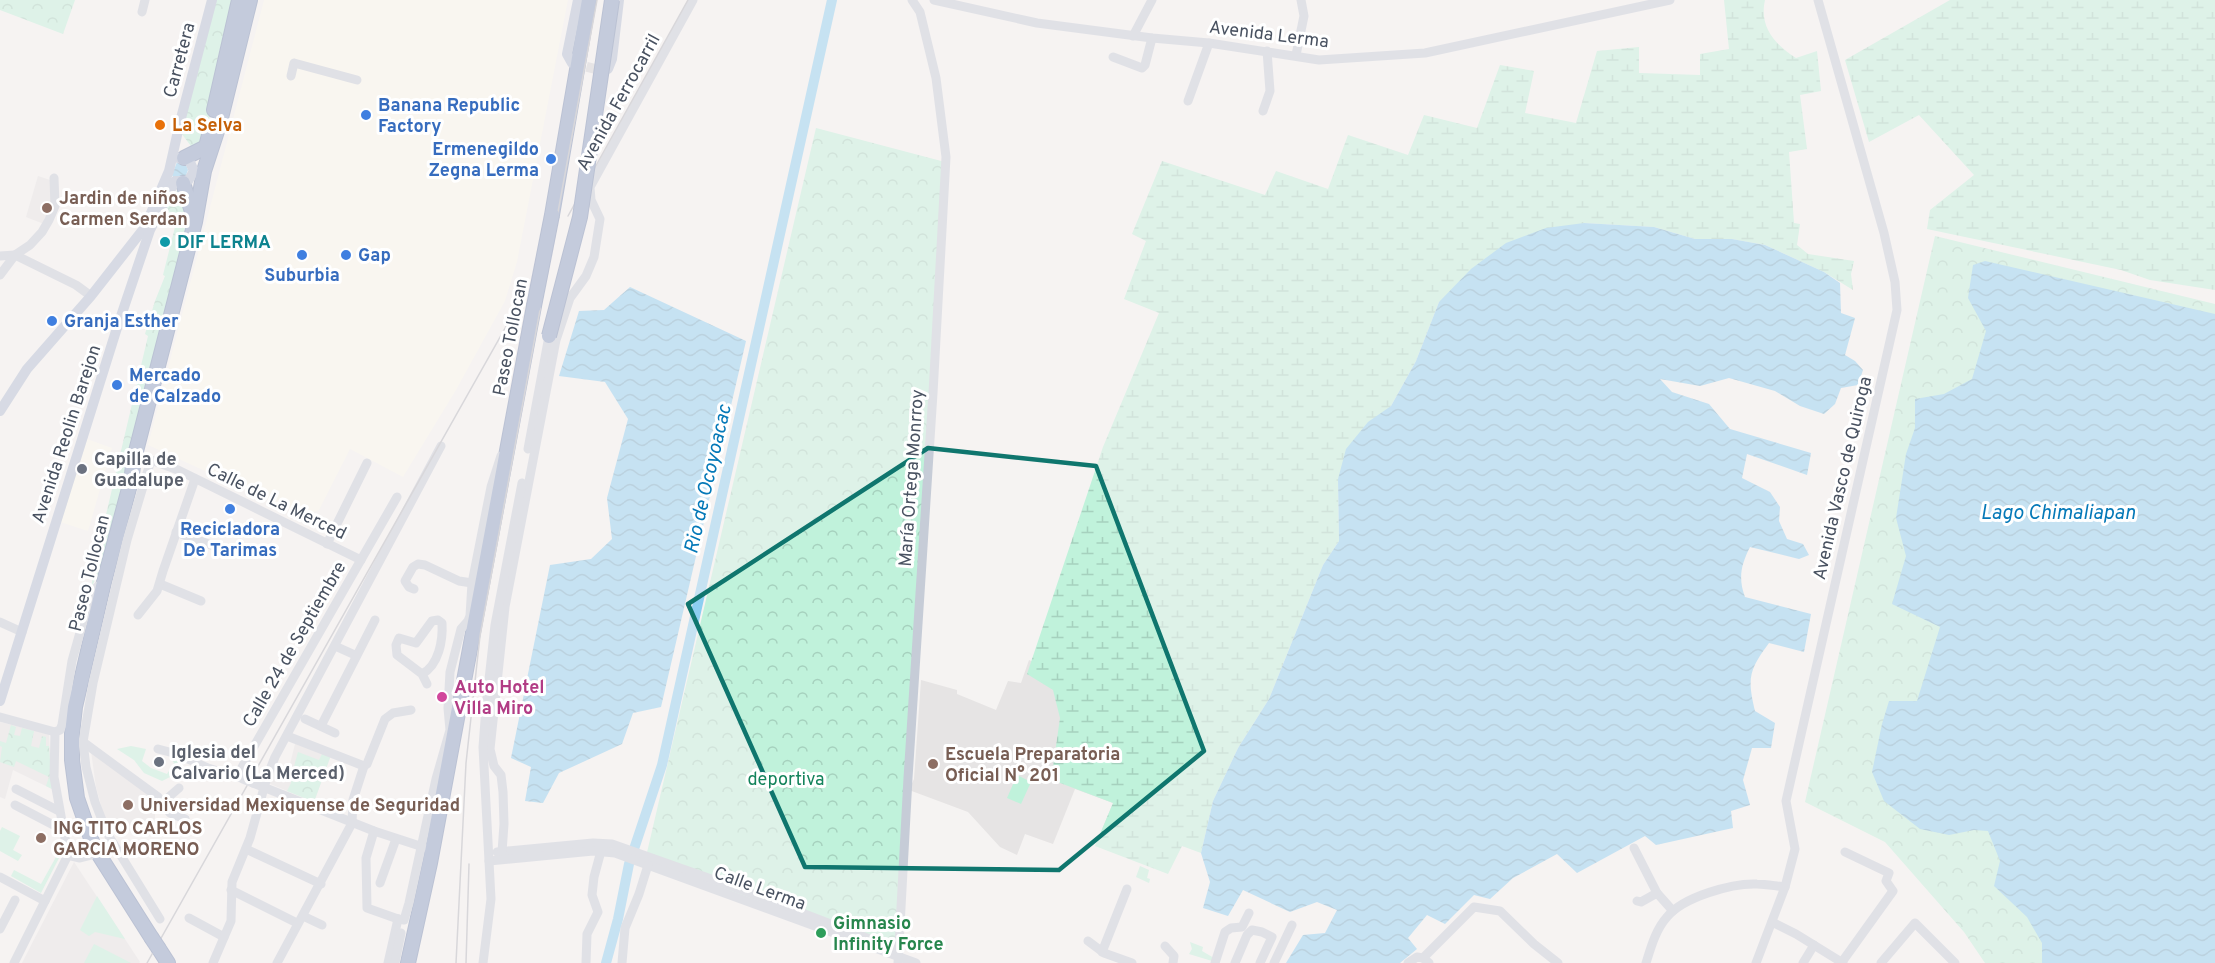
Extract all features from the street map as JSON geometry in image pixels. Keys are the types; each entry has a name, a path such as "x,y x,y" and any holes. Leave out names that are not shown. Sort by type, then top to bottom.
{"highway":[{"path":"187,152 206,147 239,0"},
{"name":"Paseo Tollocan","path":"168,963 94,847 81,811 73,773 73,721 104,582 131,480 134,459 195,222 197,171 220,122 250,0"},
{"name":"Paseo Tollocan","path":"408,963 432,852 552,215 589,0"},
{"path":"549,336 579,217 612,0"},
{"path":"179,182 195,222"}],"main road":[{"name":"Carretera","path":"148,228 170,168 212,0"},
{"path":"572,63 567,54 578,0"},
{"path":"599,70 608,69 612,59 619,0"},
{"path":"178,129 197,171 188,181 179,182 170,168 187,152"},
{"name":"Avenida Reolin Barejon","path":"0,701 148,228 179,182"},
{"path":"0,411 27,369 148,228"},
{"path":"413,963 419,907"}],"street":[{"path":"142,12 145,0"},
{"name":"Avenida Ferrocarril","path":"501,852 504,824 502,784 490,749 503,623 556,340 575,289 586,276 594,257 597,242 600,219 591,200 590,187 693,0"},
{"name":"María Ortega Monrroy","path":"898,957 946,156 936,78 920,12 912,0"},
{"name":"Avenida Lerma","path":"934,0 1037,23 1132,36 1209,43 1319,60 1445,50 1670,0"},
{"path":"1132,36 1152,0"},
{"path":"1296,55 1304,16 1301,0"},
{"name":"Avenida Vasco de Quiroga","path":"1756,963 1785,887 1795,849 1787,810 1789,790 1897,310 1895,282 1884,233 1818,0"},
{"path":"1113,57 1142,68 1145,65 1152,38"},
{"path":"1188,101 1209,43"},
{"path":"1414,44 1415,54"},
{"path":"1263,111 1270,91 1267,51"},
{"path":"291,76 294,63 357,80"},
{"path":"197,171 206,147"},
{"path":"0,275 13,258 30,245 49,220 55,206 54,178"},
{"path":"13,258 75,287 88,297"},
{"path":"483,963 491,899 483,747 495,625 549,336"},
{"path":"388,963 423,847 436,779 450,730 448,708 450,672 461,629 470,616 472,583 491,487 502,451 509,441"},
{"path":"213,963 231,921 232,882 246,849 275,757 441,446"},
{"name":"Calle de La Merced","path":"83,742 89,699 127,540 151,460 178,470 362,560"},
{"path":"327,544 367,463"},
{"path":"138,615 160,584 195,480"},
{"name":"Calle 24 de Septiembre","path":"240,777 397,497"},
{"path":"176,532 230,552"},
{"path":"362,560 372,550 383,557"},
{"path":"414,589 409,587 405,581 413,567 418,564 459,581 472,583"},
{"path":"0,717 55,732 60,730 72,662 88,604 93,590 104,582"},
{"path":"160,584 201,601"},
{"path":"321,726 355,655 359,652 375,620"},
{"path":"422,674 430,669 436,659 442,632 442,623 438,620 432,621 416,643 399,638 396,645 397,656 422,674 427,684"},
{"path":"0,622 22,632"},
{"path":"335,646 355,655"},
{"path":"436,659 445,657 457,649"},
{"path":"436,659 450,672"},
{"path":"277,963 352,823 353,800 364,766 367,764 388,715 411,710"},
{"path":"305,719 334,733"},
{"path":"14,963 66,857 53,760 55,732"},
{"path":"287,736 364,766"},
{"path":"83,742 158,797 170,813 185,819 181,830"},
{"path":"83,742 86,767 95,802 110,845 160,919"},
{"path":"158,749 177,754 207,768 240,777 352,823 423,847"},
{"path":"162,803 179,788"},
{"path":"16,789 59,811"},
{"path":"15,805 63,830"},
{"path":"374,831 366,858 367,908 401,920"},
{"path":"380,883 396,839"},
{"path":"489,857 501,852 593,843 604,843 632,854"},
{"path":"1634,848 1657,893 1673,911"},
{"path":"246,849 321,884"},
{"path":"489,857 601,851 632,854"},
{"path":"586,963 586,934 598,912 592,896 601,851"},
{"path":"1772,922 1842,963 1893,891 1886,881 1889,873 1845,852"},
{"name":"Calle Lerma","path":"632,854 648,864 744,895"},
{"name":"Calle Lerma","path":"632,854 744,895 916,963"},
{"path":"66,857 80,858 92,855"},
{"path":"622,963 625,928 648,864"},
{"path":"0,877 45,901"},
{"path":"1646,963 1664,920 1673,911 1690,901 1738,885 1757,884 1785,887"},
{"path":"1102,952 1127,889"},
{"path":"231,890 300,920 322,926"},
{"path":"1637,901 1641,902 1657,893"},
{"path":"1,926 15,900"},
{"path":"1408,963 1423,959 1473,907 1500,911 1534,944 1558,963"},
{"path":"1215,963 1225,932 1230,928 1242,927 1248,916 1252,930"},
{"path":"189,918 224,937"},
{"path":"395,963 401,920"},
{"path":"1274,963 1292,924"},
{"path":"1881,963 1915,924 1955,963"},
{"path":"1252,930 1273,935 1260,963"},
{"path":"1235,963 1247,935 1252,930"},
{"path":"1088,941 1102,952 1132,963"},
{"path":"1166,945 1174,956 1173,963"},
{"path":"1803,963 1814,945"}],"highlighted area":[{"path":"928,448 1096,466 1204,751 1059,870 805,867 688,604"}],"shaded area":[{"path":"264,0 568,0 517,262 505,301 456,390 403,477 350,449 319,510 308,514 297,513 148,445"},
{"name":"Jardin de niños Carmen Serdan","path":"38,176 50,180 52,204 44,224 26,217"},
{"path":"87,439 112,448 88,531 60,522"},
{"path":"1029,660 1075,678 1230,662 1095,846 1113,803 1075,789 1053,844 1025,834 1017,855 1000,847 968,812 909,790 914,779 921,680 957,690 957,694 996,710 1008,681 1021,683"},
{"path":"0,722 49,734 52,789 13,770 5,799 0,797"},
{"path":"296,740 331,755 314,802 268,783 276,763 289,768"},
{"path":"91,751 156,797 154,834 107,827 96,787"},
{"path":"74,862 140,962 139,963 22,963"}],"green space":[{"path":"0,0 75,0 63,34 0,10"},
{"path":"212,0 232,0 218,57 206,142 194,150 178,129"},
{"path":"1724,0 1765,0 1766,26 1781,47 1796,58 1817,51 1821,91 1800,95 1807,149 1789,152 1794,223 1800,224 1797,245 1808,254 1854,261 1851,274 1853,290 1824,272 1765,245 1732,239 1695,239 1654,227 1584,223 1439,302 1416,361 1391,406 1338,479 1339,541 1323,565 1269,699 1238,748 1213,801 1201,853 1182,846 1168,874 1095,846 1113,803 1047,778 1053,767 1060,718 1053,690 1027,674 1103,447 1159,313 1124,299 1146,241 1132,234 1162,161 1265,195 1276,171 1328,189 1348,135 1408,155 1424,115 1477,128 1500,65 1534,71 1525,113 1576,123 1597,51 1639,47 1639,73 1700,75 1700,54 1729,49"},
{"path":"1950,0 2215,0 2215,290 2150,280 2121,270 1927,229 1930,210 1974,175 1919,115 1869,142 1845,60"},
{"name":"deportiva","path":"816,128 945,162 895,950 645,861"},
{"path":"178,190 183,191 191,209 102,566 91,588 95,565 92,547 97,537 101,536 148,336 145,334 165,276 163,275 176,223 163,219 172,194"},
{"name":"Lago Chimaliapan","path":"1935,236 2215,304 2215,963 1985,963 1964,932 1885,842 1805,802"},
{"path":"11,725 16,727 14,735 20,736 22,728 34,731 31,746 39,748 42,736 46,737 46,746 49,746 52,789 46,786 49,777 16,761 14,767 0,762 2,747 0,741 6,743"},
{"path":"131,746 146,749 142,761 151,768 167,774 174,763 172,757 181,761 181,764 172,776 162,781 144,773 134,760 117,749"},
{"path":"298,752 319,760 323,752 331,755 314,802 287,791 292,776 289,775 287,778 279,776 282,766 293,770"},
{"path":"1017,775 1031,782 1021,804 1007,798"},
{"path":"2,827 20,836 13,850 22,855 18,861 0,851"},
{"path":"56,857 59,858 41,893 11,876 14,870 41,884"},
{"path":"1140,866 1149,870 1147,878 1150,879 1149,883 1136,877"},
{"path":"97,896 125,939 95,932 89,936 80,930"},
{"path":"1190,942 1203,947 1202,951 1214,958 1212,961 1189,954 1192,949"},
{"path":"94,944 131,963 84,963"}],"water":[{"path":"177,162 185,162 188,170 185,178 172,175"},
{"path":"1584,223 1654,227 1695,239 1732,239 1765,245 1824,272 1840,283 1841,313 1855,318 1845,355 1863,370 1858,385 1841,388 1835,404 1824,414 1800,406 1775,391 1729,378 1700,386 1660,379 1672,392 1709,404 1730,429 1811,453 1807,475 1747,454 1742,478 1770,492 1780,507 1779,521 1787,539 1803,544 1809,555 1799,559 1750,547 1742,572 1745,597 1811,614 1804,652 1769,643 1757,660 1751,675 1755,711 1775,723 1771,748 1752,748 1743,780 1750,805 1731,811 1733,828 1656,845 1645,836 1577,873 1557,854 1513,878 1490,899 1474,895 1445,924 1427,915 1408,938 1417,949 1400,963 1286,963 1303,935 1325,933 1337,910 1317,902 1290,912 1243,890 1228,916 1203,908 1210,882 1201,853 1213,801 1238,748 1269,699 1323,565 1339,541 1338,479 1346,449 1368,422 1391,406 1416,361 1439,302 1471,269 1506,243 1546,228"},
{"name":"Lago Chimaliapan","path":"1985,261 2215,314 2215,963 2042,963 2042,943 2027,917 1994,886 2000,861 1988,831 1974,830 1949,835 1920,829 1884,801 1872,772 1889,701 1917,701 1940,627 1892,604 1906,556 1896,518 1906,454 1915,428 1915,399 1944,394 1972,379 1986,331 1968,298 1973,265"},
{"path":"630,287 746,341 661,707 633,713 622,744 559,773 543,803 525,801 531,767 511,758 550,565 591,559 612,539 607,498 628,419 605,382 559,376 579,311 604,310"}],"waterway":[{"name":"Rio de Ocoyoacac","path":"606,963 629,864 662,765 832,0"}],"tunnel":[{"path":"572,63 599,70"}],"railway":[{"path":"456,963 466,763 480,636 597,0"},
{"path":"568,216 688,0"},
{"path":"147,963 521,300"},
{"path":"466,963 469,864"}],"place":[{"name":"Banana Republic Factory","path":"366,115"},
{"name":"La Selva","path":"160,125"},
{"name":"Ermenegildo Zegna Lerma","path":"551,159"},
{"name":"Jardin de niños Carmen Serdan","path":"47,208"},
{"name":"DIF LERMA","path":"165,242"},
{"name":"Suburbia","path":"302,255"},
{"name":"Gap","path":"346,255"},
{"name":"Granja Esther","path":"52,321"},
{"name":"Mercado de Calzado","path":"117,385"},
{"name":"Capilla de Guadalupe","path":"82,469"},
{"name":"Recicladora De Tarimas","path":"230,509"},
{"name":"Auto Hotel Villa Miro","path":"442,697"},
{"name":"Iglesia del Calvario (La Merced)","path":"159,762"},
{"name":"Escuela Preparatoria Oficial N° 201","path":"933,764"},
{"name":"Universidad Mexiquense de Seguridad","path":"128,805"},
{"name":"ING TITO CARLOS GARCIA MORENO","path":"41,838"},
{"name":"Gimnasio Infinity Force","path":"821,933"}]}
